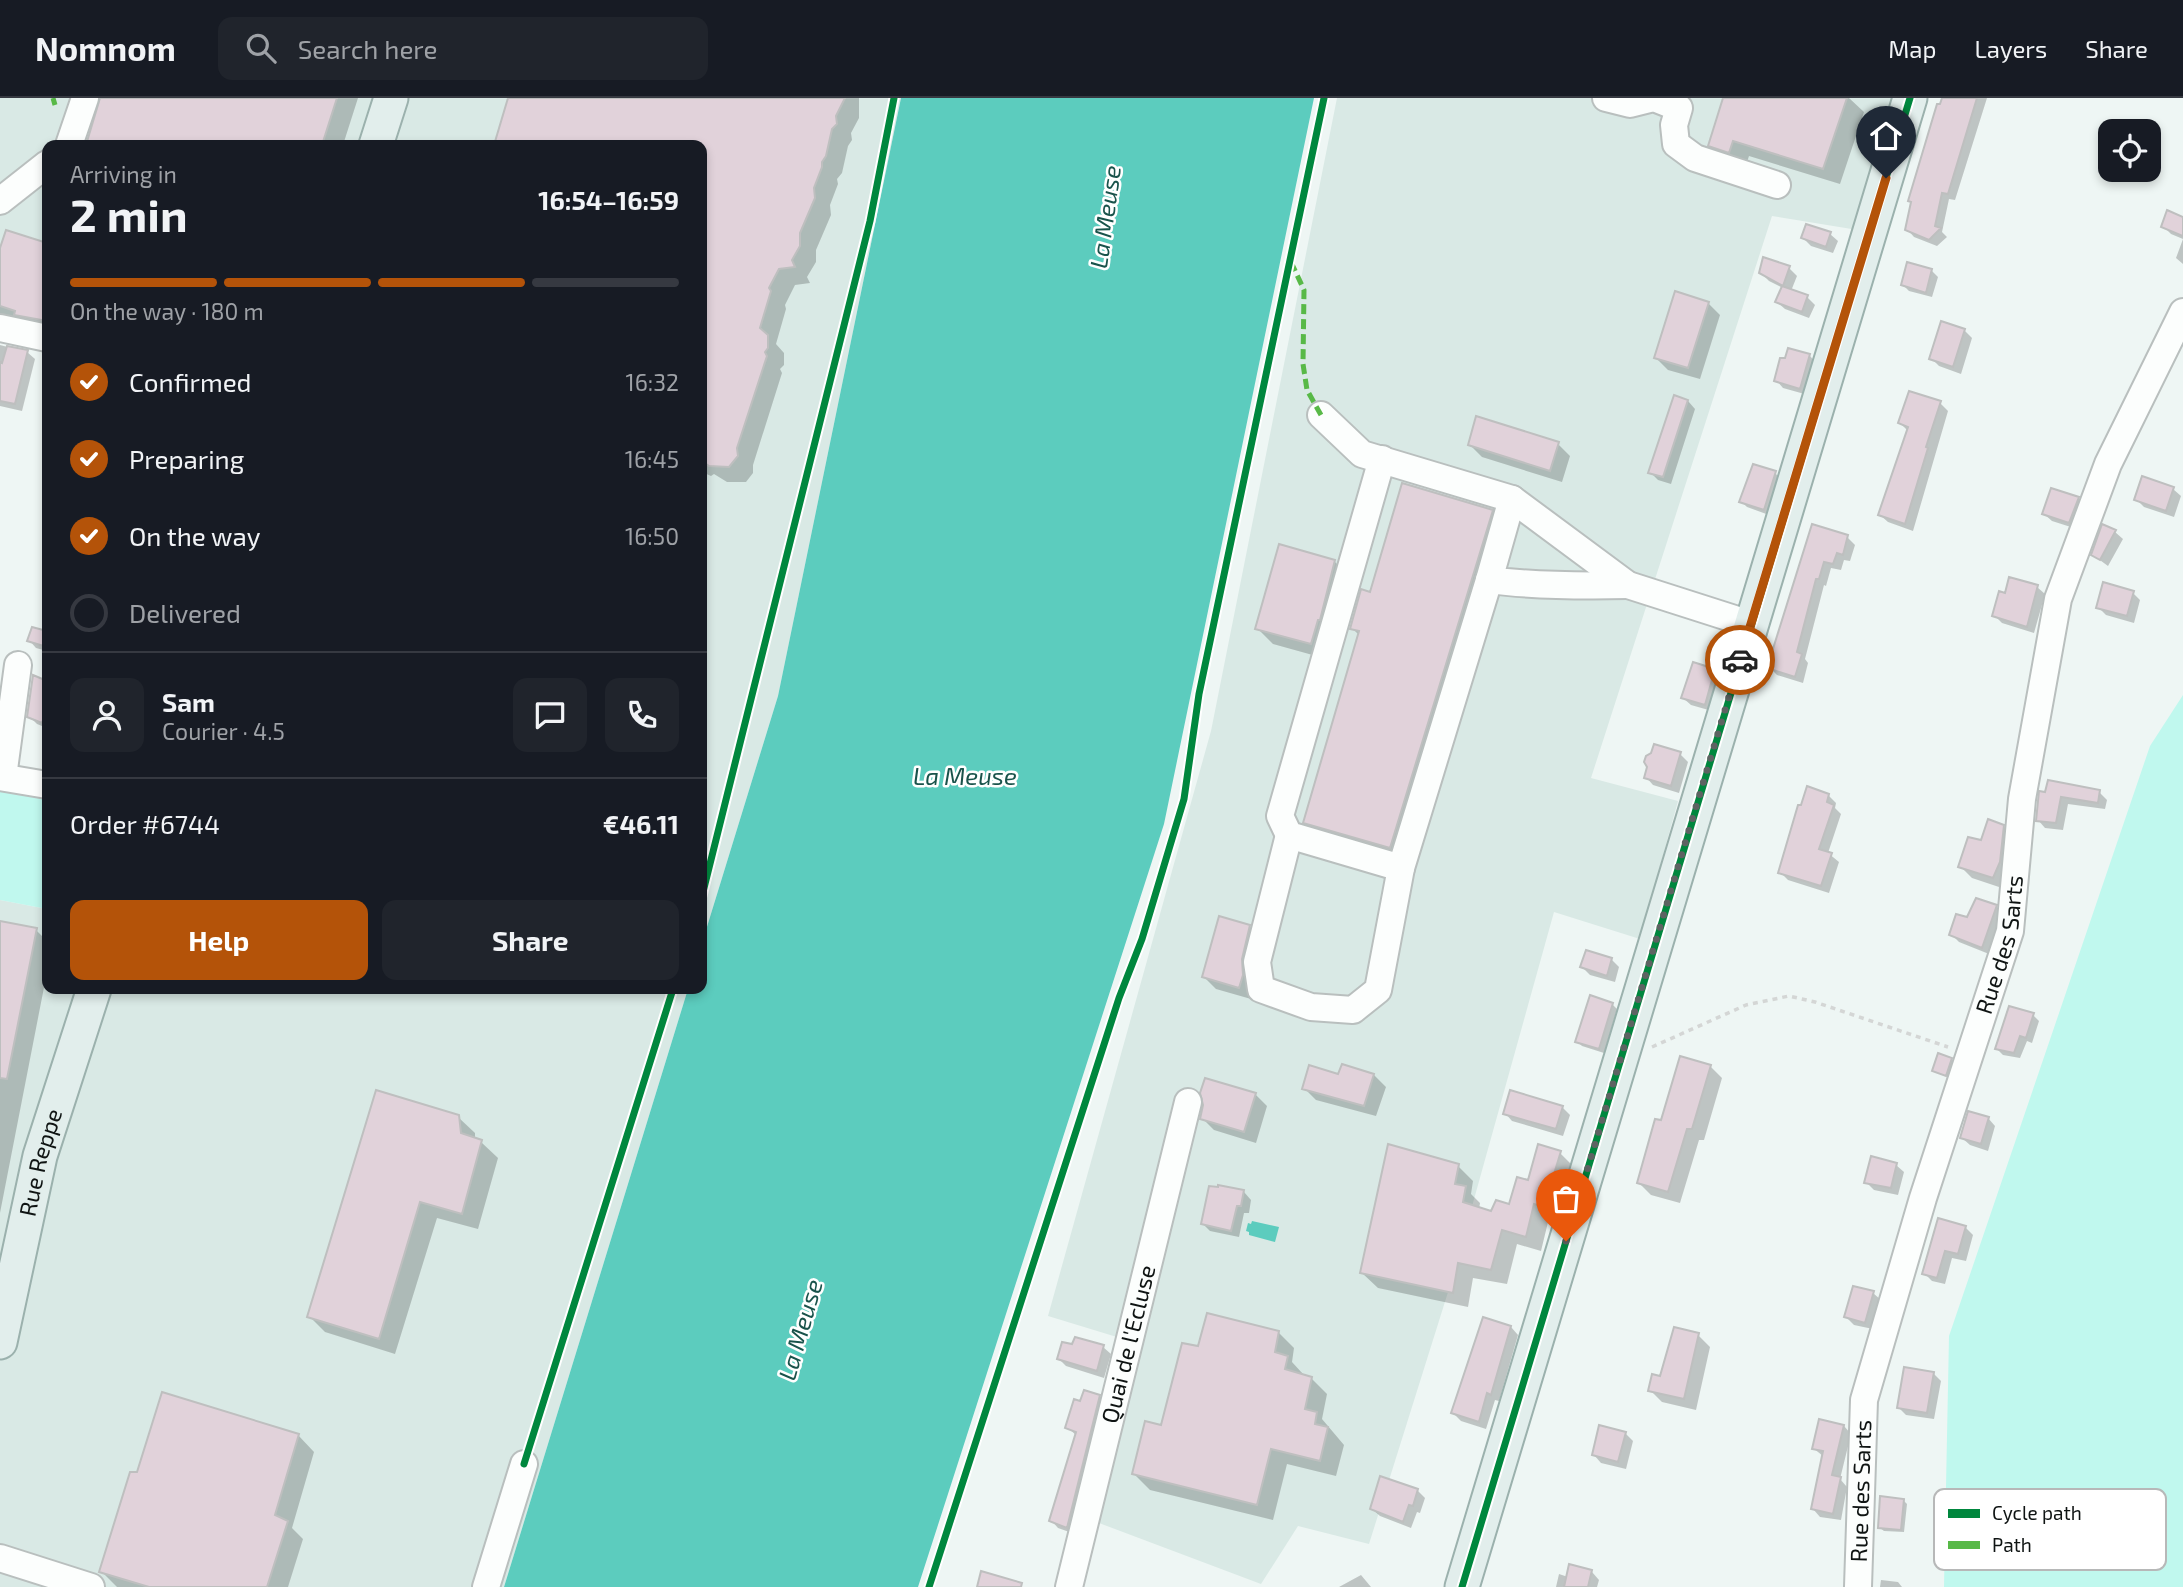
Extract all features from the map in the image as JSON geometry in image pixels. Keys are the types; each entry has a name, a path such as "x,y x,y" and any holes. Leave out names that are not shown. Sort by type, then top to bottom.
{"main road":[{"path":"378,140 391,98"},
{"path":"1462,1587 1910,98"},
{"name":"Rue Reppe","path":"0,1342 40,1156 92,994"}],"street":[{"path":"71,140 85,98"},
{"path":"1606,98 1630,104 1654,98 1681,103 1674,125 1676,144 1695,158 1777,186"},
{"path":"0,201 42,168"},
{"name":"Rue des Sarts","path":"1858,1587 1864,1400 1923,1198 2010,931 2022,799 2058,599 2108,464 2183,312"},
{"path":"0,328 42,337"},
{"path":"1321,415 1362,454 1512,499 1628,585 1750,624"},
{"path":"1382,459 1280,816 1289,835 1257,962 1261,989 1311,1007 1353,1010 1378,990 1401,868 1512,499"},
{"path":"1489,580 1571,587 1628,585"},
{"path":"18,665 1,777 42,784"},
{"path":"1289,835 1401,868"},
{"name":"Quai de l'Ecluse","path":"1069,1587 1188,1102"},
{"path":"486,1587 524,1464"},
{"path":"0,1558 91,1587"}],"path":[{"path":"1619,1063 1736,1009 1789,996 1815,1002 1970,1054"}],"shaded area":[{"path":"0,98 901,98 778,696 707,927 707,140 42,140 42,328 0,316"},
{"path":"1337,98 1910,98 1870,232 1772,216 1591,778 1678,801 1640,939 1554,912 1449,1289 1369,1544 1298,1526 1261,1584 1099,1523 1143,1345 1048,1316 1211,731"},
{"path":"2183,695 2183,1587 1944,1587 1944,1570 2166,1570 2166,1489 1946,1489 1949,1336 2150,746"},
{"path":"0,777 42,784 42,908 0,900"},
{"path":"0,900 42,908 42,994 686,994 504,1587 0,1587"}],"water":[{"name":"La Meuse","path":"901,98 1314,98 1164,824 918,1587 504,1587 686,994 707,994 707,927 778,696"},
{"path":"1252,1221 1279,1227 1275,1242 1249,1235 1246,1231 1248,1223 1251,1224"}],"building":[{"path":"100,98 337,98 324,140 87,140"},
{"path":"508,98 845,98 836,116 837,124 832,129 826,156 814,188 815,198 800,233 800,246 792,260 795,267 779,269 769,288 771,291 760,328 768,335 768,348 765,352 767,356 737,448 738,456 729,467 707,465 707,140 495,140"},
{"path":"1723,98 1847,98 1823,169 1733,141 1729,153 1708,146"},
{"path":"1942,98 1977,98 1948,194 1942,193 1935,226 1941,228 1929,240 1905,230 1911,202 1908,201 1937,104 1940,104"},
{"path":"2167,210 2183,217 2183,236 2161,227"},
{"path":"1806,224 1831,232 1826,247 1801,238"},
{"path":"6,230 42,241 42,320 14,315 15,311 0,306 0,248"},
{"path":"1763,257 1790,266 1783,286 1759,273"},
{"path":"1907,262 1932,269 1926,293 1901,285"},
{"path":"1782,286 1808,295 1802,312 1775,302"},
{"path":"1675,291 1709,302 1688,368 1654,358"},
{"path":"1941,321 1965,329 1953,367 1929,359"},
{"path":"7,346 28,350 15,404 0,401 0,362 2,363"},
{"path":"1788,348 1810,354 1800,389 1774,381 1780,358 1785,358"},
{"path":"1909,391 1941,401 1905,524 1878,515 1908,427 1898,423"},
{"path":"1674,395 1688,400 1663,477 1648,473"},
{"path":"1476,416 1559,442 1550,471 1468,445"},
{"path":"1753,464 1776,471 1764,510 1739,502"},
{"path":"2142,476 2174,487 2166,511 2134,500"},
{"path":"1402,483 1493,510 1390,848 1303,823 1359,631 1350,629 1361,589 1370,592"},
{"path":"2051,488 2079,497 2069,523 2042,514"},
{"path":"1812,524 1848,535 1843,555 1837,553 1833,564 1824,562 1819,579 1816,579 1797,652 1802,654 1795,677 1767,668"},
{"path":"2102,524 2116,530 2100,560 2091,555"},
{"path":"1279,544 1335,560 1311,644 1255,629"},
{"path":"2009,577 2038,585 2027,627 1992,616 1999,591 2005,593"},
{"path":"2103,582 2134,591 2127,616 2096,608"},
{"path":"32,627 42,630 42,646 27,641"},
{"path":"1693,662 1715,669 1705,705 1681,698"},
{"path":"33,675 42,679 42,723 27,717"},
{"path":"1654,744 1681,752 1671,786 1644,778 1647,767 1644,762"},
{"path":"2048,780 2100,790 2098,803 2061,797 2056,823 2036,821 2039,791 2045,792"},
{"path":"1807,786 1829,794 1827,802 1834,805 1819,849 1832,853 1821,886 1778,873 1798,805 1801,805"},
{"path":"1988,819 2004,825 2000,862 1993,878 1958,867 1968,837 1981,840"},
{"path":"1976,898 1997,905 1982,948 1949,935 1956,914 1967,917"},
{"path":"1219,916 1250,925 1239,988 1202,977"},
{"path":"0,921 37,928 7,1079 0,1078"},
{"path":"1586,950 1612,958 1607,976 1580,967"},
{"path":"1590,995 1613,1003 1599,1049 1575,1042"},
{"path":"2009,1006 2034,1013 2026,1038 2020,1036 2014,1053 1995,1049"},
{"path":"1938,1053 1952,1058 1946,1076 1932,1071"},
{"path":"1680,1056 1711,1065 1692,1129 1687,1129 1668,1192 1637,1183 1655,1119 1661,1120"},
{"path":"1342,1064 1374,1074 1364,1106 1302,1089 1309,1065 1338,1074"},
{"path":"1205,1078 1256,1093 1244,1132 1200,1119 1203,1105 1200,1093"},
{"path":"376,1090 459,1115 461,1133 482,1140 462,1214 420,1202 379,1339 307,1317"},
{"path":"1510,1090 1563,1106 1556,1129 1503,1114"},
{"path":"1968,1111 1989,1117 1981,1144 1960,1138"},
{"path":"1388,1144 1459,1164 1455,1184 1466,1186 1463,1202 1491,1211 1496,1200 1509,1204 1517,1177 1528,1180 1538,1144 1561,1151 1544,1207 1534,1204 1526,1237 1502,1230 1491,1270 1458,1263 1453,1293 1360,1273"},
{"path":"1871,1156 1897,1163 1891,1188 1864,1183"},
{"path":"1209,1186 1244,1190 1231,1231 1201,1224"},
{"path":"1938,1218 1966,1226 1958,1254 1945,1251 1937,1278 1922,1274"},
{"path":"1853,1286 1874,1291 1865,1323 1844,1317"},
{"path":"1207,1313 1279,1331 1275,1352 1288,1356 1285,1369 1312,1377 1305,1409 1317,1412 1315,1424 1328,1427 1320,1461 1271,1449 1257,1505 1132,1474 1145,1421 1161,1425 1182,1343 1198,1346"},
{"path":"1483,1317 1511,1326 1491,1395 1487,1393 1479,1422 1451,1413"},
{"path":"1674,1327 1699,1333 1684,1399 1648,1391 1652,1374 1660,1376"},
{"path":"1075,1337 1104,1345 1097,1371 1057,1359 1062,1342 1072,1344"},
{"path":"1904,1367 1934,1372 1927,1413 1897,1408"},
{"path":"1084,1390 1100,1395 1067,1528 1049,1521 1076,1432 1065,1428 1074,1399 1080,1401"},
{"path":"162,1392 299,1434 275,1515 288,1521 267,1587 149,1587 99,1572 130,1472 137,1472"},
{"path":"1819,1419 1844,1425 1832,1475 1841,1477 1833,1514 1811,1509 1823,1451 1812,1449"},
{"path":"1599,1425 1626,1432 1618,1462 1592,1455"},
{"path":"1380,1476 1418,1489 1413,1506 1409,1505 1403,1522 1370,1509"},
{"path":"1880,1496 1904,1499 1901,1530 1878,1528"},
{"path":"1569,1564 1592,1570 1588,1587 1564,1587"},
{"path":"981,1571 1022,1583 1021,1587 977,1587"}],"marked path":[{"path":"53,98 55,105"},
{"path":"1291,262 1304,290 1303,364 1307,390 1321,415"}],"cycle path":[{"path":"707,876 870,221 894,98"},
{"path":"929,1587 1119,998 1142,939 1184,799 1199,694 1324,98"},
{"path":"1462,1587 1910,98"},
{"path":"524,1464 671,994"}],"way so far":[{"path":"1566,1241 1740,660"}],"route":[{"path":"1740,660 1886,178"}]}
